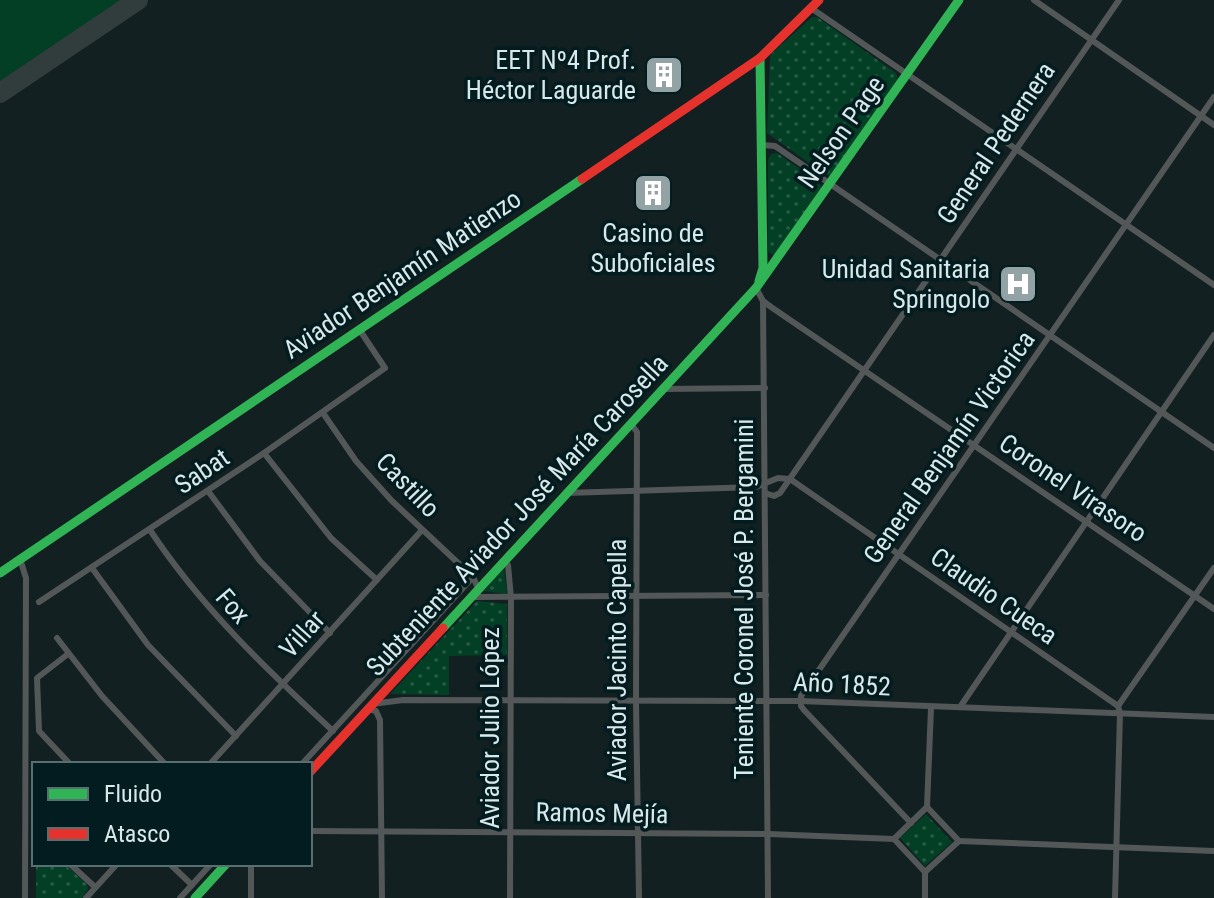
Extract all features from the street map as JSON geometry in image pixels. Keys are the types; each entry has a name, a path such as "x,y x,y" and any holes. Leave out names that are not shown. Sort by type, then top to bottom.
{"street":[{"name":"Aviador Benjamín Matienzo","path":"0,573 760,58 819,0"},
{"name":"Nelson Page","path":"756,288 959,0"},
{"path":"1034,0 1214,125"},
{"name":"General Pedernera","path":"765,488 777,495 790,479 1119,0"},
{"path":"811,8 1214,285"},
{"path":"756,288 763,268 760,58"},
{"name":"General Benjamín Victorica","path":"800,701 1214,97"},
{"path":"762,145 775,146 1214,448"},
{"name":"Coronel Virasoro","path":"756,288 763,301 1214,609"},
{"name":"Subteniente Aviador José María Carosella","path":"312,770 756,288"},
{"name":"Teniente Coronel José P. Bergamini","path":"763,301 768,898"},
{"name":"Sabat","path":"39,602 208,491 385,368 359,329"},
{"path":"960,707 1214,335"},
{"path":"663,389 765,388"},
{"name":"Castillo","path":"323,413 365,471 473,577"},
{"name":"Aviador Jacinto Capella","path":"630,424 637,432 639,898"},
{"path":"264,453 331,538 377,580"},
{"path":"566,493 765,488 778,478 790,479"},
{"name":"Claudio Cueca","path":"790,479 1119,710"},
{"path":"208,491 260,561 330,633"},
{"name":"Fox","path":"150,530 211,611 333,731"},
{"name":"Villar","path":"212,762 422,530"},
{"path":"20,559 26,578 25,898"},
{"name":"Aviador Julio López","path":"502,562 508,565 511,598 510,898"},
{"path":"92,568 148,645 236,736"},
{"path":"1115,898 1119,710 1214,568"},
{"path":"304,762 473,577 478,588"},
{"path":"469,597 766,595"},
{"path":"57,638 124,722 163,762"},
{"path":"68,654 37,678 37,726 68,762"},
{"path":"1103,713 1107,706 1106,698"},
{"name":"Año 1852","path":"370,707 403,700 800,701 1103,713 1119,710 1214,717"},
{"path":"800,701 804,710 911,823"},
{"path":"370,707 380,720 382,898"},
{"path":"925,898 925,872 894,839 927,807 931,708"},
{"path":"927,807 959,841"},
{"name":"Ramos Mejía","path":"312,831 768,834 894,839"},
{"path":"925,872 959,841 1214,851"},
{"path":"72,866 95,887"},
{"path":"86,898 115,866"},
{"path":"172,866 192,885"},
{"path":"180,898 209,866"},
{"path":"195,898 224,866"},
{"path":"251,866 251,898"}],"green space":[{"path":"0,0 127,0 0,85"},
{"path":"812,17 817,17 896,73 898,79 831,176 767,133 770,55"},
{"path":"777,153 819,182 822,189 775,257 768,251 768,159 771,154"},
{"path":"504,568 507,594 484,591"},
{"path":"477,601 507,604 507,655 449,656 449,695 390,694"},
{"path":"926,814 952,842 925,866 900,838"},
{"path":"36,866 66,866 87,884 88,889 82,898 36,898"}],"taxiway":[{"path":"0,93 138,0"}],"traffic: fast":[{"path":"443,628 756,288 959,0"},
{"path":"759,281 763,268 760,58"},
{"path":"0,573 582,179"},
{"path":"195,898 224,866"}],"traffic: jam":[{"path":"582,179 760,58 819,0"},
{"path":"312,770 443,628"}],"place":[{"name":"EET Nº4 Prof. Héctor Laguarde","path":"664,75"},
{"name":"Casino de Suboficiales","path":"653,193"},
{"name":"Unidad Sanitaria Springolo","path":"1018,284"}]}
